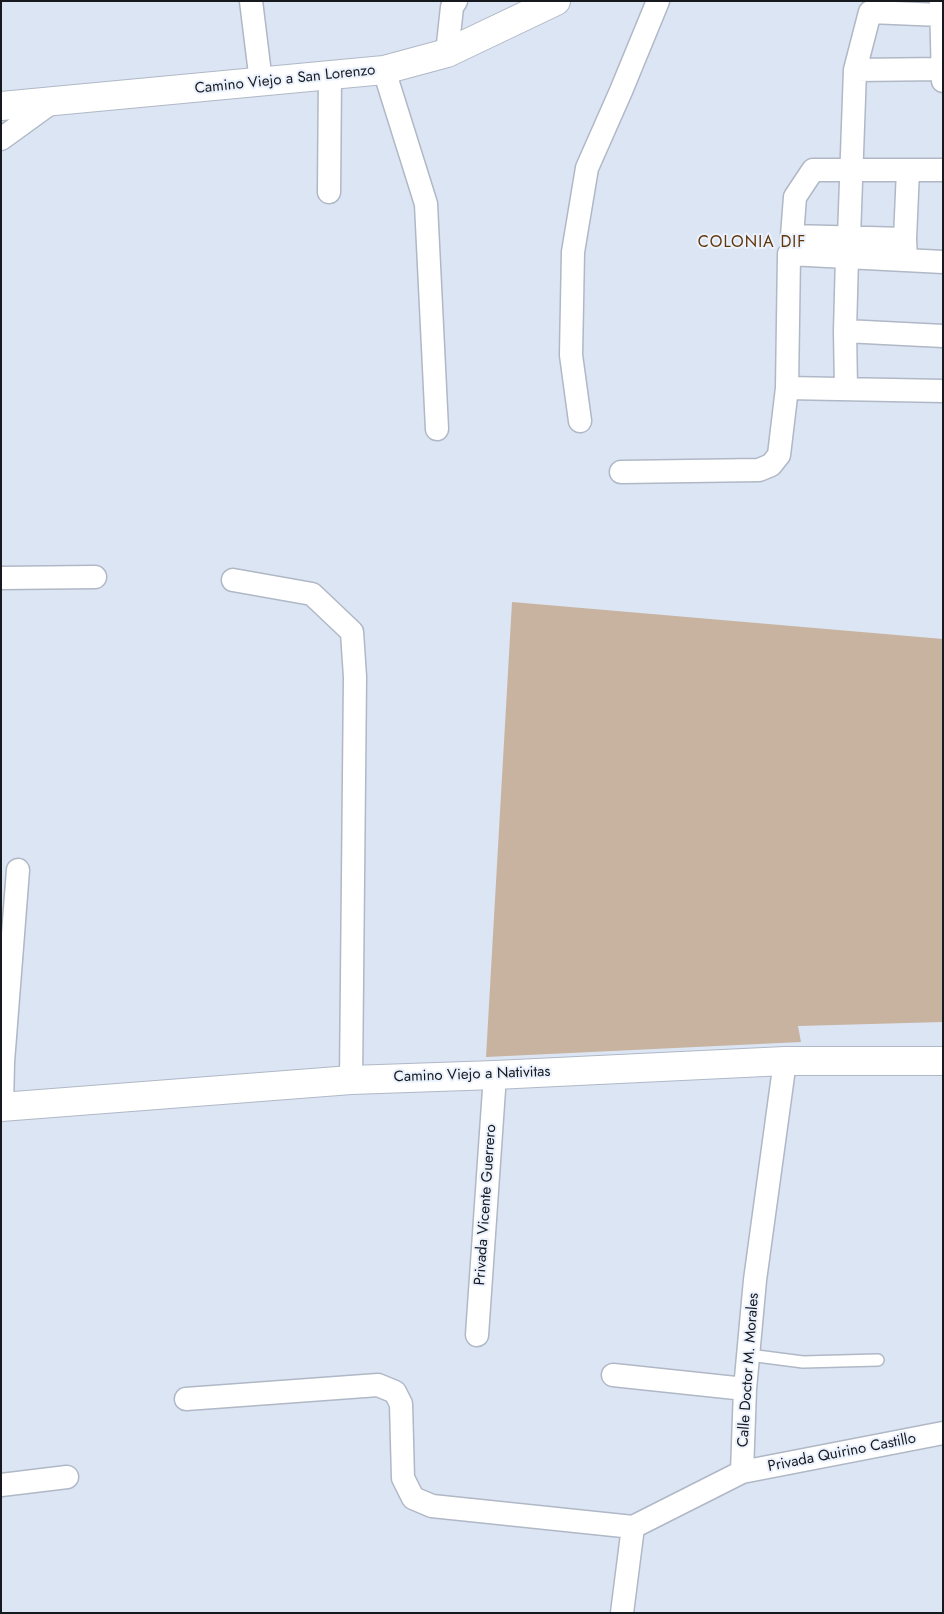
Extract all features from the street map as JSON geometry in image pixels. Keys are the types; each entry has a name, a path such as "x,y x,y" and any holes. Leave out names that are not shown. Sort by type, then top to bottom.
{"street":[{"path":"251,1 261,82"},
{"path":"447,53 452,7 456,1"},
{"name":"Camino Viejo a San Lorenzo","path":"1,106 384,70 447,53 556,1"},
{"path":"580,421 572,355 573,252 587,168 658,1"},
{"path":"846,389 845,331 855,70 870,12 941,8 943,81"},
{"path":"855,70 942,69"},
{"path":"384,70 426,204 437,430"},
{"path":"329,192 330,75"},
{"path":"1,139 52,102"},
{"path":"943,170 813,170 794,197 792,236 848,247 906,250 943,262"},
{"path":"906,250 908,170"},
{"path":"621,472 758,470 771,465 779,456 787,388 789,254 848,247"},
{"path":"845,331 943,336"},
{"path":"787,388 943,391"},
{"path":"1,578 96,577"},
{"path":"234,580 312,594 352,632 355,677 351,1080"},
{"path":"2,1107 2,1062 18,870"},
{"name":"Camino Viejo a Nativitas","path":"2,1107 351,1080 785,1061 943,1061"},
{"name":"Calle Doctor M. Morales","path":"742,1472 745,1389 755,1280 785,1061"},
{"name":"Privada Vicente Guerrero","path":"477,1335 495,1075"},
{"path":"613,1375 745,1389"},
{"path":"186,1399 378,1386 395,1392 401,1404 403,1478 414,1498 432,1506 633,1527 742,1472"},
{"name":"Privada Quirino Castillo","path":"742,1472 943,1433"},
{"path":"1,1485 66,1477"},
{"path":"622,1613 633,1527"}],"lane":[{"path":"749,1356 803,1362 878,1360"}],"shaded area":[{"path":"512,602 943,639 943,1022 798,1026 801,1042 486,1057"}],"district":[{"name":"COLONIA DIF","path":"752,243"}]}
